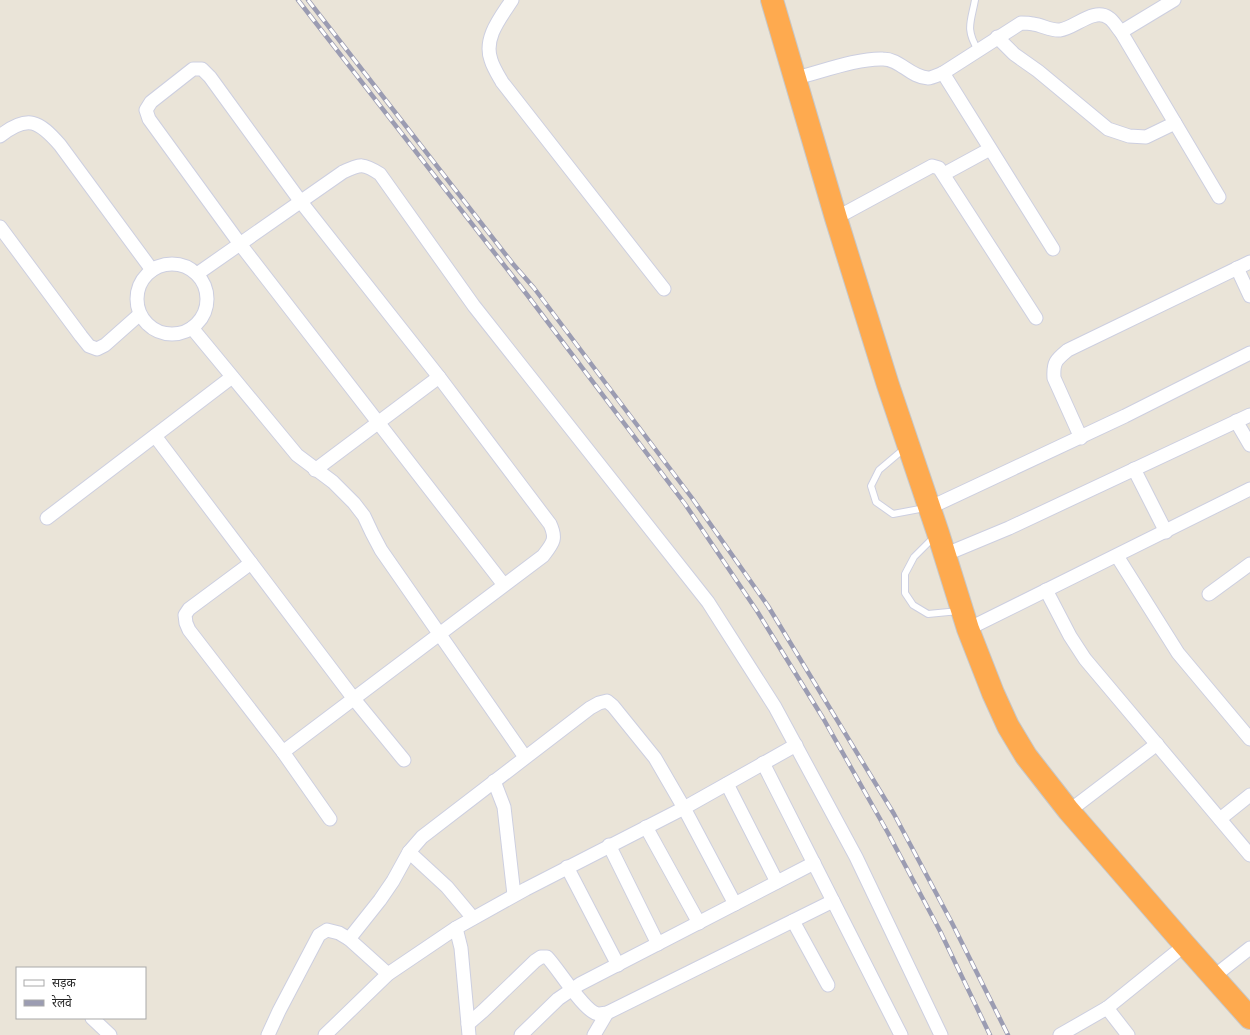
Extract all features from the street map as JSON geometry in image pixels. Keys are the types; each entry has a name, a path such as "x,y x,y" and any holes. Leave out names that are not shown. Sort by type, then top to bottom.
{"highway":[{"path":"772,0 836,218 908,445 938,533 965,620 992,693 1008,726 1030,761 1069,811 1250,1018"}],"street":[{"path":"512,0 492,33 489,45 490,59 502,82 664,289"},
{"path":"1121,32 1174,0"},
{"path":"796,78 864,60 884,58 898,63 914,74 928,78 942,73 1021,23 1033,23 1060,30 1101,14 1109,18 1121,32 1219,197"},
{"path":"997,37 1014,54 1038,71 1108,129 1129,136 1146,137 1175,123"},
{"path":"283,752 504,586 543,556 552,545 555,534 550,524 439,377 301,202 210,77 202,69 193,70 151,102 146,110 149,119 240,244 504,586"},
{"path":"942,73 1053,249"},
{"path":"0,136 21,123 33,122 47,130 60,145 152,270"},
{"path":"944,174 990,149"},
{"path":"197,274 343,172 357,166 368,166 380,174 474,306 708,602 775,707 796,745 856,857 942,1035"},
{"path":"836,218 932,166 939,168 1036,318"},
{"path":"0,227 89,346 97,349 105,345 140,314"},
{"path":"1081,438 1054,378 1053,368 1057,359 1068,350 1250,262"},
{"path":"175,264 187,267 197,274 203,282 207,302 205,312 200,321 192,328 181,334 169,335 157,332 147,324 140,314 136,302 138,290 143,279 152,270 163,265 175,264"},
{"path":"1237,268 1250,296"},
{"path":"192,328 296,455 333,482 354,502 361,511 381,550 525,757"},
{"path":"929,508 1081,438 1250,353"},
{"path":"47,518 232,377"},
{"path":"315,470 439,377"},
{"path":"944,555 1009,528 1250,415"},
{"path":"1236,421 1250,445"},
{"path":"155,436 354,699 404,760"},
{"path":"1134,469 1166,532"},
{"path":"965,620 1046,590 1166,532 1250,489"},
{"path":"1117,556 1178,652 1250,739"},
{"path":"251,563 189,609 185,616 186,623 189,630 283,752 330,819"},
{"path":"1209,594 1250,564"},
{"path":"1046,590 1070,636 1085,660 1250,855"},
{"path":"349,939 380,900 393,881 409,852 422,837 590,708 607,701 613,706 655,758 684,808 735,904"},
{"path":"1069,811 1157,744"},
{"path":"325,1035 388,974 456,928 567,867 684,808 796,745"},
{"path":"763,763 901,1035"},
{"path":"494,781 504,807 514,895"},
{"path":"726,784 777,882"},
{"path":"1220,820 1250,795"},
{"path":"646,827 699,923"},
{"path":"609,845 658,944"},
{"path":"409,852 447,887 474,918"},
{"path":"521,1035 558,999 572,990 618,964 814,863"},
{"path":"567,867 618,964"},
{"path":"468,1030 483,1011 541,957 547,957 572,990 589,1008 597,1014 607,1013 833,901"},
{"path":"793,921 828,984"},
{"path":"456,928 461,948 468,1030"},
{"path":"268,1035 319,935 327,930 339,933 349,939 388,974"},
{"path":"1060,1035 1106,1008 1185,945"},
{"path":"1213,977 1250,948"},
{"path":"1106,1008 1128,1035"},
{"path":"594,1035 607,1013"},
{"path":"93,1019 110,1035"}],"lane":[{"path":"975,0 969,25 971,40 978,50"},
{"path":"908,445 880,470 871,486 876,502 892,514 929,508"},
{"path":"938,533 914,557 905,574 905,593 913,604 928,614 965,620"}],"railway":[{"path":"298,0 528,296 685,504 757,611 823,718 888,833 940,931 990,1035"},
{"path":"308,0 513,264 534,288 692,498 768,606 894,814 952,923 1008,1035"}]}
